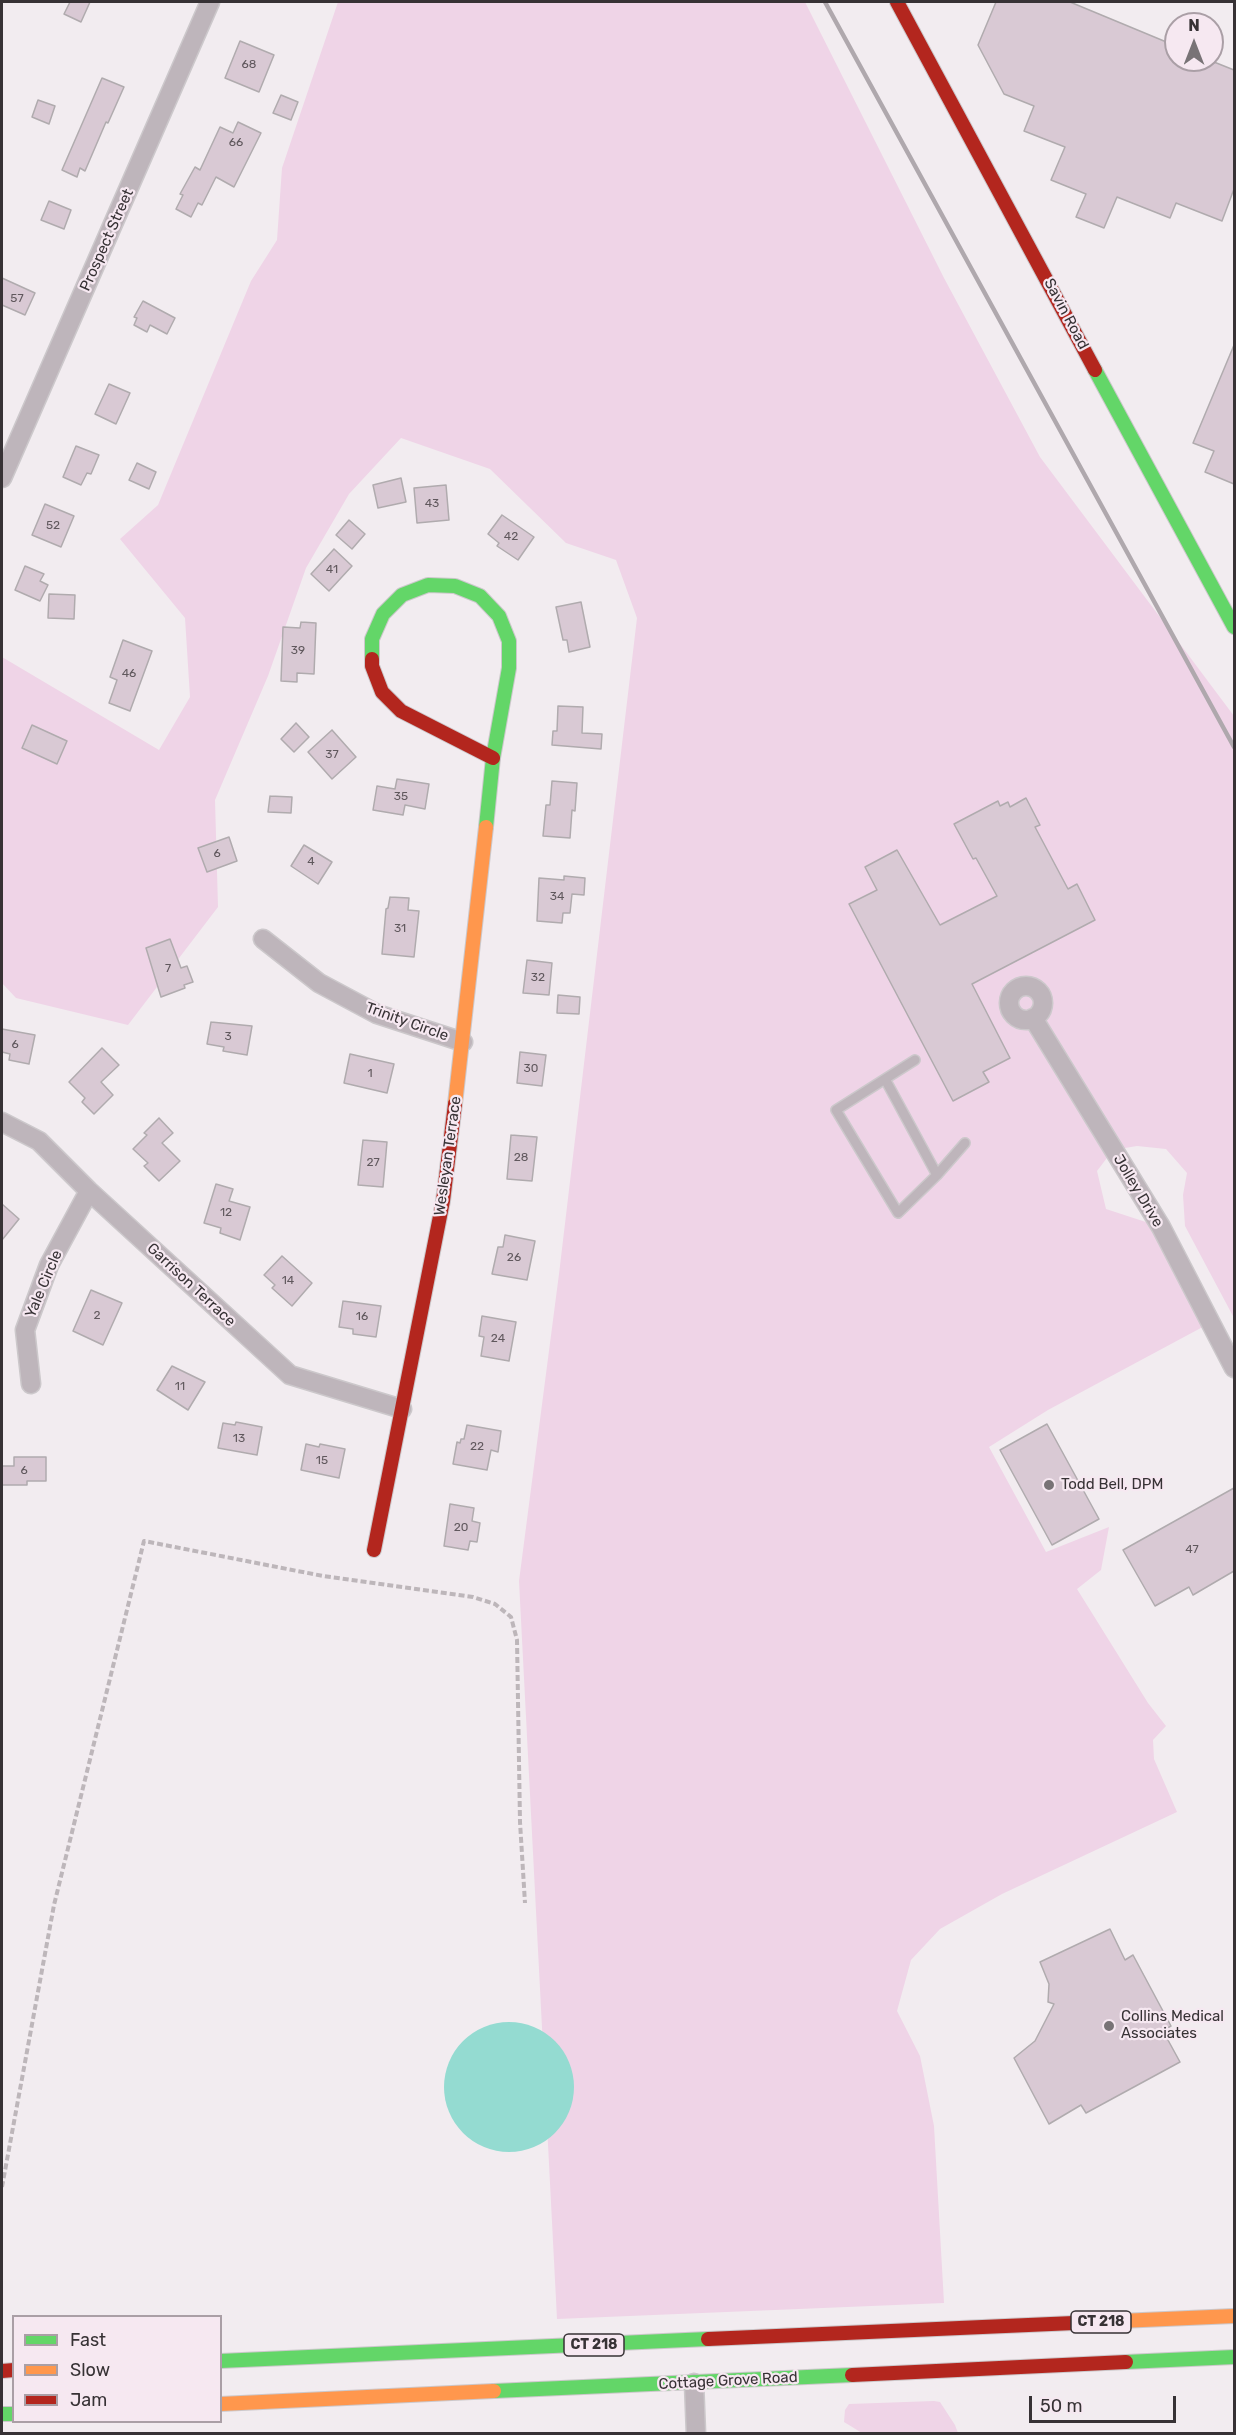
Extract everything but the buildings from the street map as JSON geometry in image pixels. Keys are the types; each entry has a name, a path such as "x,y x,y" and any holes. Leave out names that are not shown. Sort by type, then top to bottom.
{"main road":[{"name":"Savin Road","path":"897,2 1234,627"},
{"name":"Wesleyan Terrace","path":"374,1550 444,1201 464,1042 493,758 509,668 509,641 499,615 480,596 455,586 428,585 402,595 383,614 372,639 372,666 382,692 401,711 493,758"},
{"name":"CT 218","path":"222,2361 968,2334 1234,2316"},
{"name":"Cottage Grove Road","path":"222,2404 694,2383 970,2365 1234,2357"}],"street":[{"name":"Prospect Street","path":"2,478 210,2"},
{"name":"Trinity Circle","path":"263,939 319,983 378,1014 464,1042"},
{"name":"Jolley Drive","path":"1033,1018 1161,1227 1234,1368"},
{"name":"Garrison Terrace","path":"2,1122 39,1141 89,1191 290,1376 402,1409"},
{"name":"Yale Circle","path":"31,1384 25,1330 49,1265 89,1191"},
{"path":"694,2383 696,2433"}],"lane":[{"path":"915,1060 836,1110 898,1213 937,1175 965,1143"},
{"path":"885,1079 937,1175"}],"path":[{"path":"2,2187 54,1905 144,1541 323,1576 473,1597 495,1604 511,1617 517,1640 520,1822 525,1903"}],"shaded area":[{"path":"338,2 805,2 944,278 1040,457 1234,716 1234,1318 1185,1226 1183,1195 1187,1173 1166,1149 1137,1146 1113,1150 1097,1171 1106,1209 1161,1227 1212,1322 1048,1410 989,1447 1046,1552 1109,1527 1101,1570 1077,1589 1148,1703 1166,1726 1153,1740 1154,1759 1177,1812 1002,1894 940,1929 911,1960 897,2011 920,2056 934,2126 944,2303 557,2319 519,1581 559,1274 637,618 616,560 566,543 490,469 401,438 349,494 306,568 268,676 215,800 218,907 128,1025 16,998 2,983 2,657 159,750 190,697 185,618 120,539 158,505 251,281 277,240 282,168"},
{"path":"509,2022 534,2027 555,2041 569,2062 574,2087 569,2112 555,2133 534,2147 509,2152 484,2147 463,2133 449,2112 444,2087 449,2062 463,2041 484,2027"},
{"path":"940,2402 958,2433 862,2433 844,2422 845,2410 849,2404"}],"railway":[{"path":"825,2 1234,747"}],"traffic: fast":[{"path":"1095,370 1234,627"},
{"path":"372,659 372,639 383,614 402,595 428,585 455,586 480,596 499,616 509,641 509,668 493,758 486,827"},
{"path":"222,2361 708,2339"},
{"path":"1126,2362 1234,2357"},
{"path":"494,2391 852,2375"},
{"path":"2,2414 12,2414"}],"traffic: slow":[{"path":"455,1104 486,827"},
{"path":"1074,2323 1234,2316"},
{"path":"222,2404 494,2391"}],"traffic: jam":[{"path":"897,2 1095,370"},
{"path":"372,659 372,666 382,692 401,711 493,758"},
{"path":"374,1550 443,1201 455,1104"},
{"path":"708,2339 1074,2323"},
{"path":"852,2375 1126,2362"},
{"path":"2,2371 12,2370"}],"place":[{"name":"Todd Bell, DPM","path":"1049,1485"},
{"name":"Collins Medical Associates","path":"1109,2026"}]}
